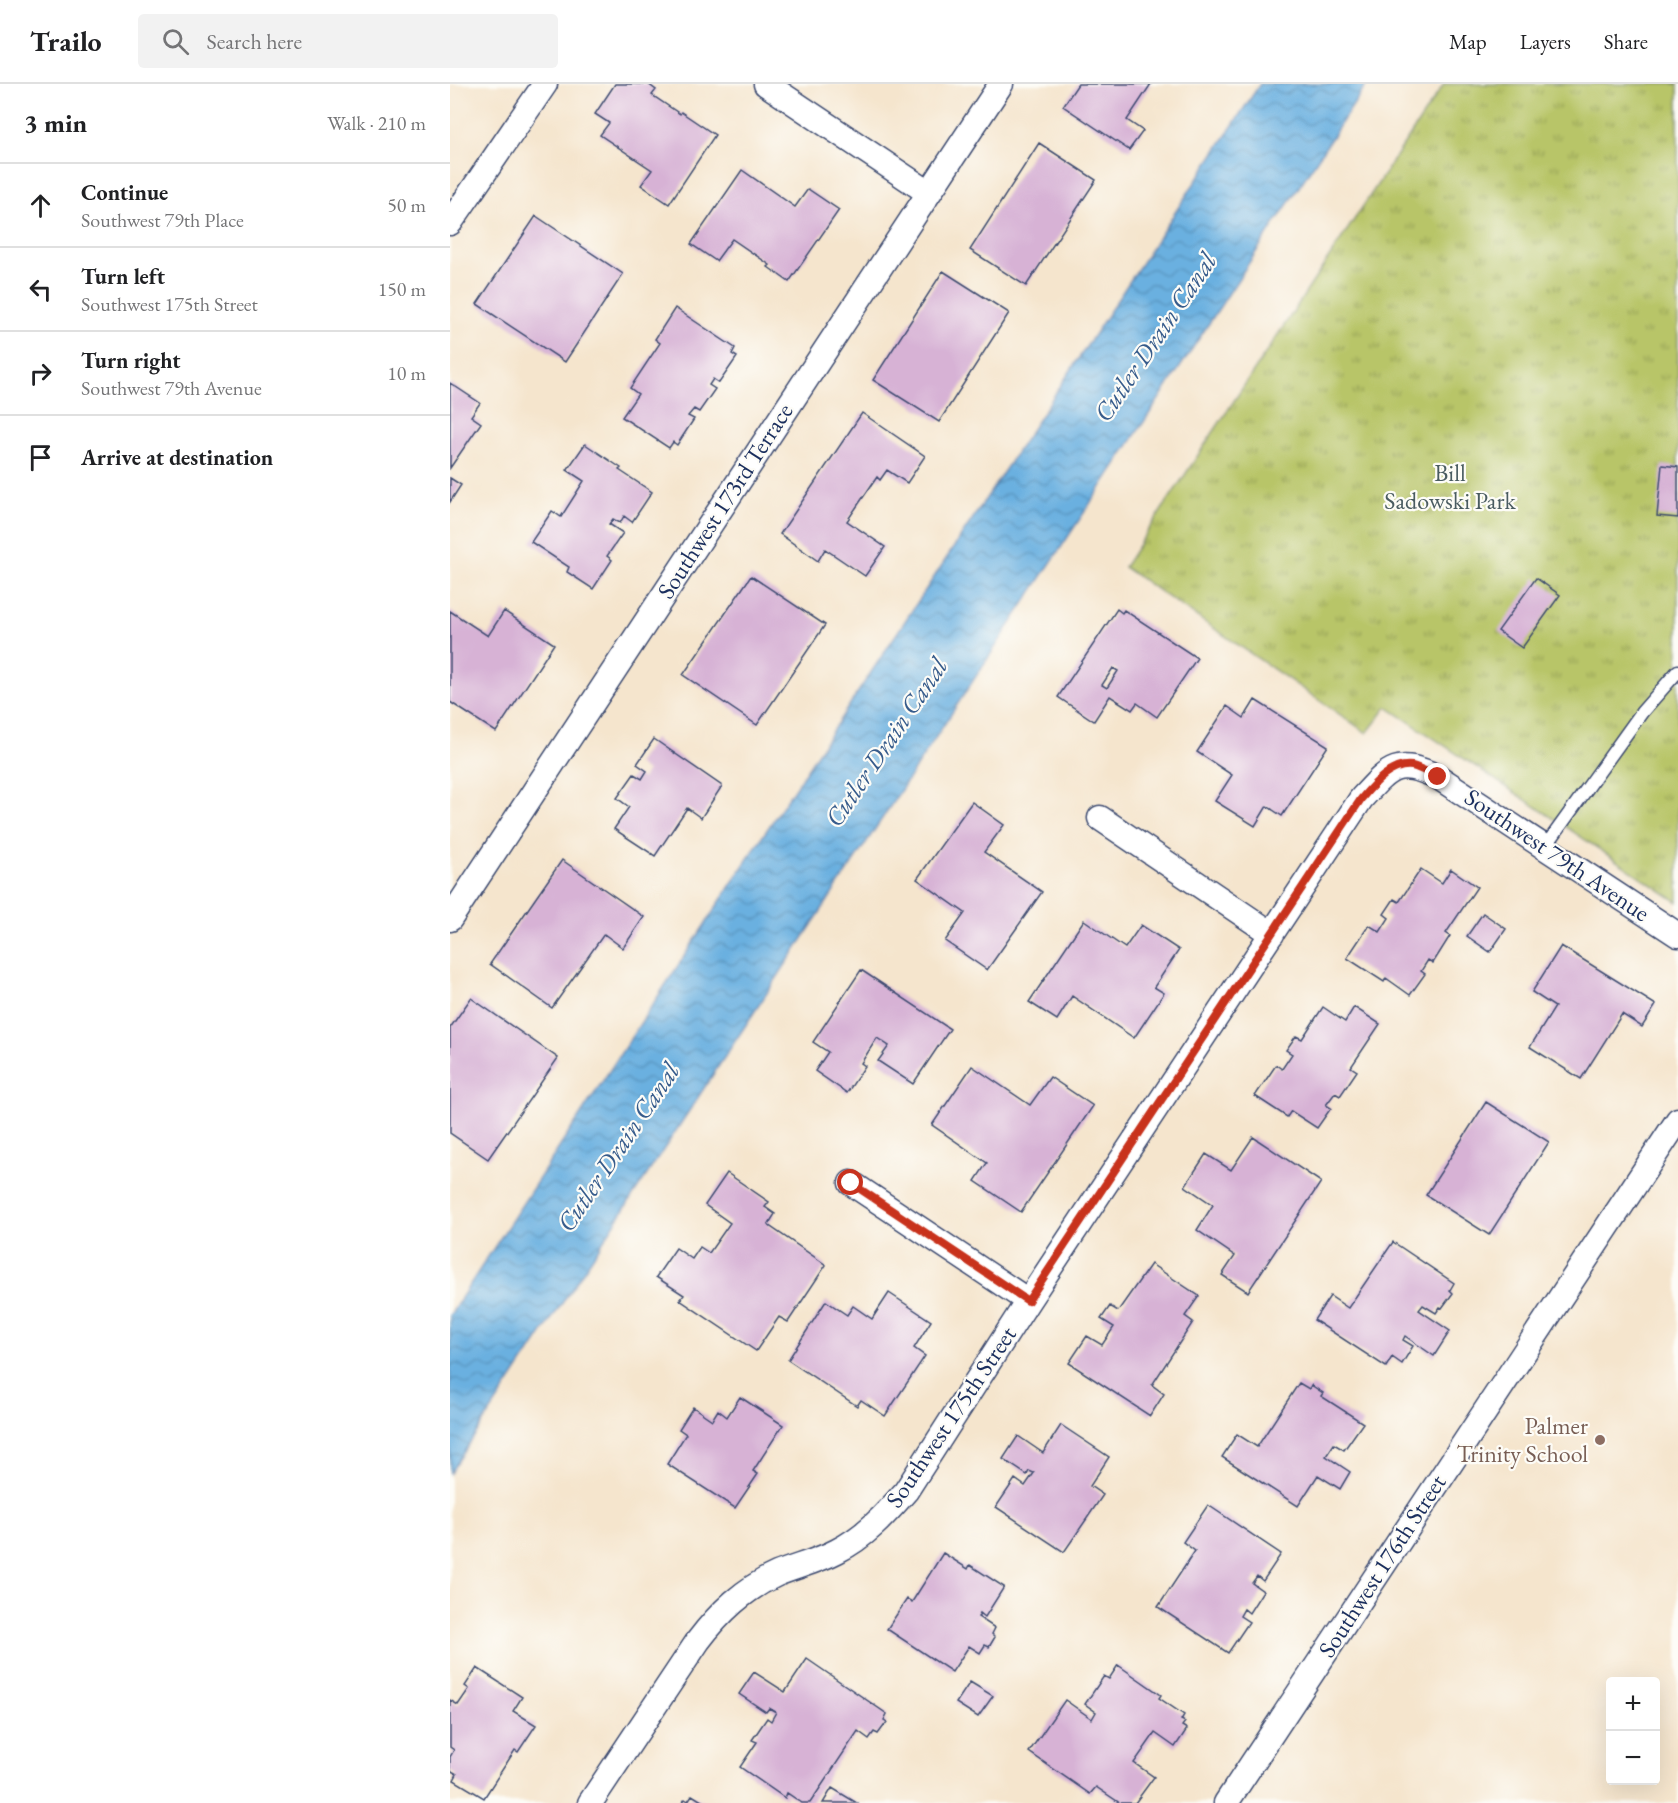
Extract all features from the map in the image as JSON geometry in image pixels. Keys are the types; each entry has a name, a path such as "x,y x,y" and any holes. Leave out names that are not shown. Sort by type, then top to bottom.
{"street":[{"path":"450,224 545,84"},
{"path":"766,84 929,193"},
{"name":"Southwest 173rd Terrace","path":"450,919 1001,84"},
{"name":"Southwest 79th Avenue","path":"1401,766 1412,766 1438,777 1678,935"},
{"name":"Southwest 175th Street","path":"590,1803 698,1641 728,1606 749,1589 777,1574 837,1551 861,1536 885,1516 906,1491 1028,1301 1361,799 1388,773 1401,766"},
{"path":"1100,818 1272,934"},
{"name":"Southwest 176th Street","path":"1226,1803 1678,1120"},
{"path":"851,1183 1028,1301"}],"lane":[{"path":"1545,847 1642,712 1678,671"}],"green space":[{"name":"Bill Sadowski Park","path":"1444,84 1678,84 1678,902 1387,707 1367,733 1124,567"}],"water":[{"name":"Cutler Drain Canal","path":"1260,84 1367,84 450,1473 450,1315 749,857"}],"building":[{"path":"615,84 648,84 656,90 652,95 715,135 669,204 641,185 652,170 600,135 609,123 595,114"},
{"path":"1078,84 1151,84 1127,120 1143,131 1129,150 1063,106"},
{"path":"1039,143 1096,180 1026,286 970,250"},
{"path":"742,170 795,207 808,189 839,210 789,282 768,267 770,265 732,239 716,261 691,244"},
{"path":"536,216 623,274 565,362 477,304"},
{"path":"943,271 1009,313 939,422 873,380"},
{"path":"675,308 735,348 732,354 737,357 719,383 713,379 709,385 715,389 699,412 694,409 688,416 694,419 677,445 673,442 669,448 622,417 638,394 630,388 660,343 655,339"},
{"path":"450,383 480,403 471,416 481,423 450,468"},
{"path":"862,413 925,456 907,483 887,470 880,480 877,477 847,521 885,547 865,576 825,549 818,561 780,534"},
{"path":"585,444 652,492 632,522 624,516 620,523 613,519 609,524 623,533 607,556 612,560 593,589 567,572 569,567 531,542 552,511 561,517 584,481 567,470"},
{"path":"1662,465 1678,467 1678,518 1657,516"},
{"path":"450,478 461,485 450,502"},
{"path":"751,576 825,625 757,725 683,675"},
{"path":"1536,578 1560,595 1522,648 1498,631"},
{"path":"1117,609 1122,613 1124,610 1197,658 1157,717 1137,703 1132,710 1110,696 1094,721 1058,697","holes":["1113,668 1118,671 1107,688 1102,685"]},
{"path":"450,611 488,636 504,611 554,644 496,732 450,702"},
{"path":"1255,700 1328,746 1282,816 1267,806 1255,826 1215,801 1232,775 1197,752 1227,706 1244,718"},
{"path":"654,739 722,786 701,818 687,808 655,856 614,829 629,807 617,798 634,774 642,779 647,771 637,764"},
{"path":"972,802 1004,825 984,852 1042,892 987,970 945,941 965,913 917,879"},
{"path":"562,860 644,917 623,948 604,934 552,1008 490,964"},
{"path":"1421,869 1442,883 1451,869 1477,887 1446,933 1450,936 1433,963 1428,960 1421,971 1425,974 1410,995 1386,978 1384,982 1347,958 1369,925 1380,932 1389,918 1384,914 1394,899 1399,902"},
{"path":"1483,913 1506,929 1490,952 1467,936"},
{"path":"1084,920 1125,948 1141,925 1179,950 1154,987 1164,993 1134,1038 1072,996 1057,1020 1029,1002"},
{"path":"1561,946 1656,1005 1642,1027 1622,1014 1581,1079 1530,1047 1555,1007 1532,992"},
{"path":"861,970 950,1029 913,1084 878,1061 889,1046 877,1038 861,1063 865,1066 847,1093 815,1071 828,1052 813,1042"},
{"path":"471,998 558,1058 488,1159 450,1133 450,1028"},
{"path":"1323,1007 1345,1022 1354,1007 1380,1024 1351,1067 1357,1071 1340,1096 1335,1093 1326,1105 1331,1108 1317,1128 1291,1111 1287,1117 1255,1096 1276,1065 1282,1069 1292,1054 1286,1050 1296,1036 1302,1039"},
{"path":"972,1066 1030,1105 1050,1077 1093,1106 1021,1212 975,1181 987,1163 932,1125"},
{"path":"1486,1102 1549,1142 1489,1235 1426,1195"},
{"path":"1253,1137 1321,1182 1248,1292 1222,1275 1235,1256 1197,1230 1213,1205 1185,1186 1206,1154 1231,1170"},
{"path":"727,1173 769,1202 765,1207 775,1214 768,1225 826,1265 788,1322 779,1317 756,1351 680,1300 684,1295 656,1277 676,1248 692,1259 700,1247 709,1253 730,1223 705,1205"},
{"path":"1393,1242 1454,1283 1450,1290 1453,1293 1436,1313 1423,1305 1419,1310 1450,1331 1434,1356 1405,1336 1403,1340 1413,1346 1402,1364 1392,1357 1386,1367 1314,1320 1330,1296 1348,1308"},
{"path":"1151,1264 1199,1296 1185,1316 1193,1322 1152,1385 1164,1394 1150,1416 1069,1363 1087,1336 1102,1345 1114,1327 1101,1319 1110,1306 1118,1311"},
{"path":"889,1293 931,1321 914,1348 925,1356 885,1416 861,1400 857,1406 788,1360 826,1301 847,1315 853,1306 872,1319"},
{"path":"1299,1383 1309,1389 1311,1385 1323,1393 1321,1396 1363,1423 1344,1450 1334,1444 1326,1456 1350,1472 1340,1489 1318,1475 1298,1506 1222,1457 1237,1434 1257,1447"},
{"path":"740,1397 783,1425 753,1471 758,1474 735,1508 667,1464 686,1434 679,1429 693,1407 712,1420 718,1410 727,1417"},
{"path":"1061,1425 1109,1457 1090,1486 1103,1495 1064,1552 996,1507 1015,1479 1025,1486 1034,1473 1029,1471 1027,1475 1003,1459 1018,1436 1043,1453"},
{"path":"1208,1505 1281,1554 1263,1581 1257,1576 1252,1583 1263,1591 1249,1613 1244,1609 1240,1616 1249,1622 1228,1653 1158,1607 1195,1551 1183,1542"},
{"path":"943,1553 968,1569 970,1565 1004,1587 985,1617 980,1613 978,1617 995,1628 992,1634 995,1637 989,1647 985,1645 980,1653 969,1646 952,1672 887,1629 907,1599 912,1602"},
{"path":"807,1659 887,1714 884,1720 887,1722 878,1734 874,1732 869,1739 858,1731 810,1803 802,1803 787,1793 785,1798 740,1767 757,1742 752,1740 767,1718 771,1721 776,1712 769,1708 766,1712 739,1694 754,1672 785,1692"},
{"path":"1118,1665 1161,1695 1159,1698 1184,1715 1181,1720 1185,1722 1182,1726 1187,1729 1175,1747 1155,1733 1134,1763 1154,1777 1135,1803 1120,1803 1096,1787 1090,1794 1029,1752 1065,1700 1092,1719 1096,1712 1085,1704 1104,1676 1109,1679"},
{"path":"477,1668 522,1697 513,1711 536,1725 518,1752 515,1750 484,1798 454,1780 457,1774 450,1770 450,1757 454,1750 450,1747 450,1700 458,1705 469,1689 465,1686"},
{"path":"970,1682 993,1696 978,1717 956,1703"},
{"path":"832,1788 857,1803 823,1803"},
{"path":"692,1795 705,1803 682,1803 685,1799 688,1801"}],"place":[{"name":"Palmer Trinity School","path":"1600,1440"}],"route":[{"path":"851,1183 1028,1301 1361,799 1374,784 1401,766 1412,766 1438,777"}]}
